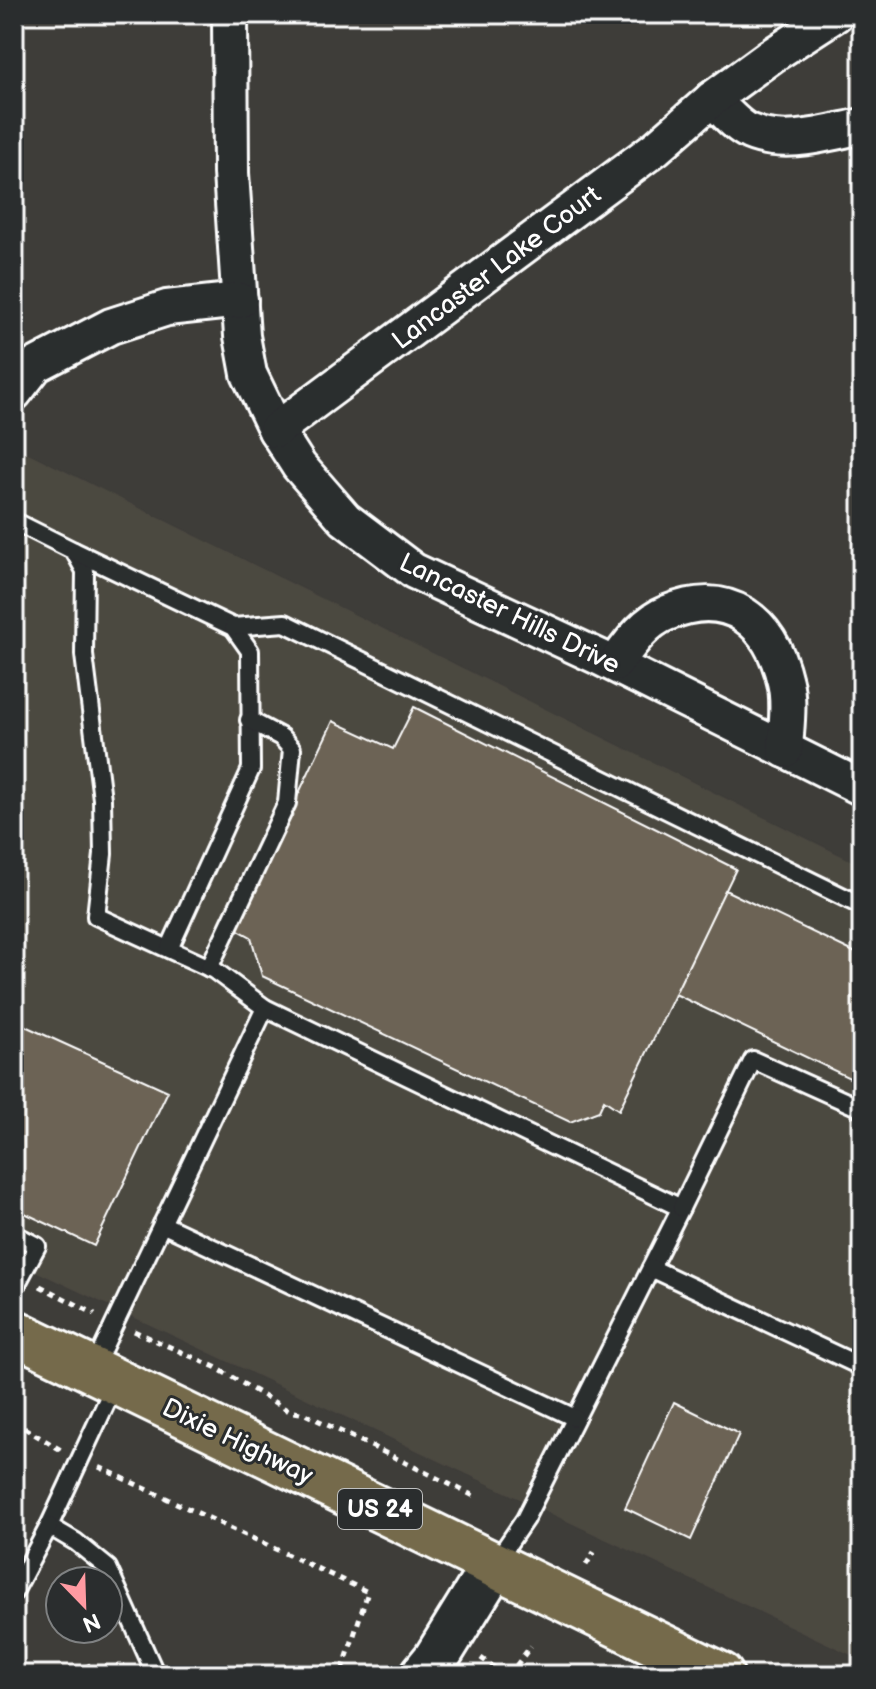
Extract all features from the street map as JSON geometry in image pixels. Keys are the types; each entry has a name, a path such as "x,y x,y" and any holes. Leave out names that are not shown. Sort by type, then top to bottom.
{"main road":[{"name":"Dixie Highway","path":"14,1332 721,1675"},
{"path":"423,1675 494,1565"}],"street":[{"name":"Lancaster Hills Drive","path":"230,14 231,173 242,336 249,374 276,430 299,466 345,519 414,571 615,664 862,788"},
{"name":"Lancaster Lake Court","path":"276,430 656,148 712,99 836,14"},
{"path":"712,99 747,131 767,137 799,139 862,126"},
{"path":"18,378 36,365 111,326 167,308 240,300"},
{"path":"615,664 639,633 665,613 703,603 732,607 749,617 765,633 779,660 788,698 785,750"}],"lane":[{"path":"14,521 233,627 250,651 251,769 169,949"},
{"path":"74,551 85,571 84,655 102,799 103,854 96,916 209,968 265,1008 681,1208"},
{"path":"233,627 285,623 862,906"},
{"path":"209,968 287,803 292,749 281,737 249,720"},
{"path":"14,1592 81,1458 117,1322 265,1008"},
{"path":"494,1565 525,1519 753,1060 862,1109"},
{"path":"162,1224 575,1418"},
{"path":"14,1234 37,1246 17,1283"},
{"path":"651,1268 862,1367"},
{"path":"49,1526 76,1542 108,1568 156,1675"}],"path":[{"path":"17,1283 117,1322 215,1367 289,1411 305,1414 478,1498"},
{"path":"14,1422 51,1445 368,1592 341,1675"},
{"path":"586,1565 594,1552"},
{"path":"481,1658 506,1675 531,1646"}],"shaded area":[{"path":"14,446 862,866 862,1660 14,1261"}],"building":[{"path":"414,707 736,869 619,1110 604,1100 599,1111 570,1122 262,976 251,937 235,928 333,721 393,749"},
{"path":"725,890 862,956 862,1084 675,994"},
{"path":"14,1021 168,1091 94,1246 14,1208 14,1069 20,1057 14,1054"},
{"path":"674,1402 739,1434 691,1540 625,1508"},
{"path":"89,1664 94,1675 64,1675"}]}
